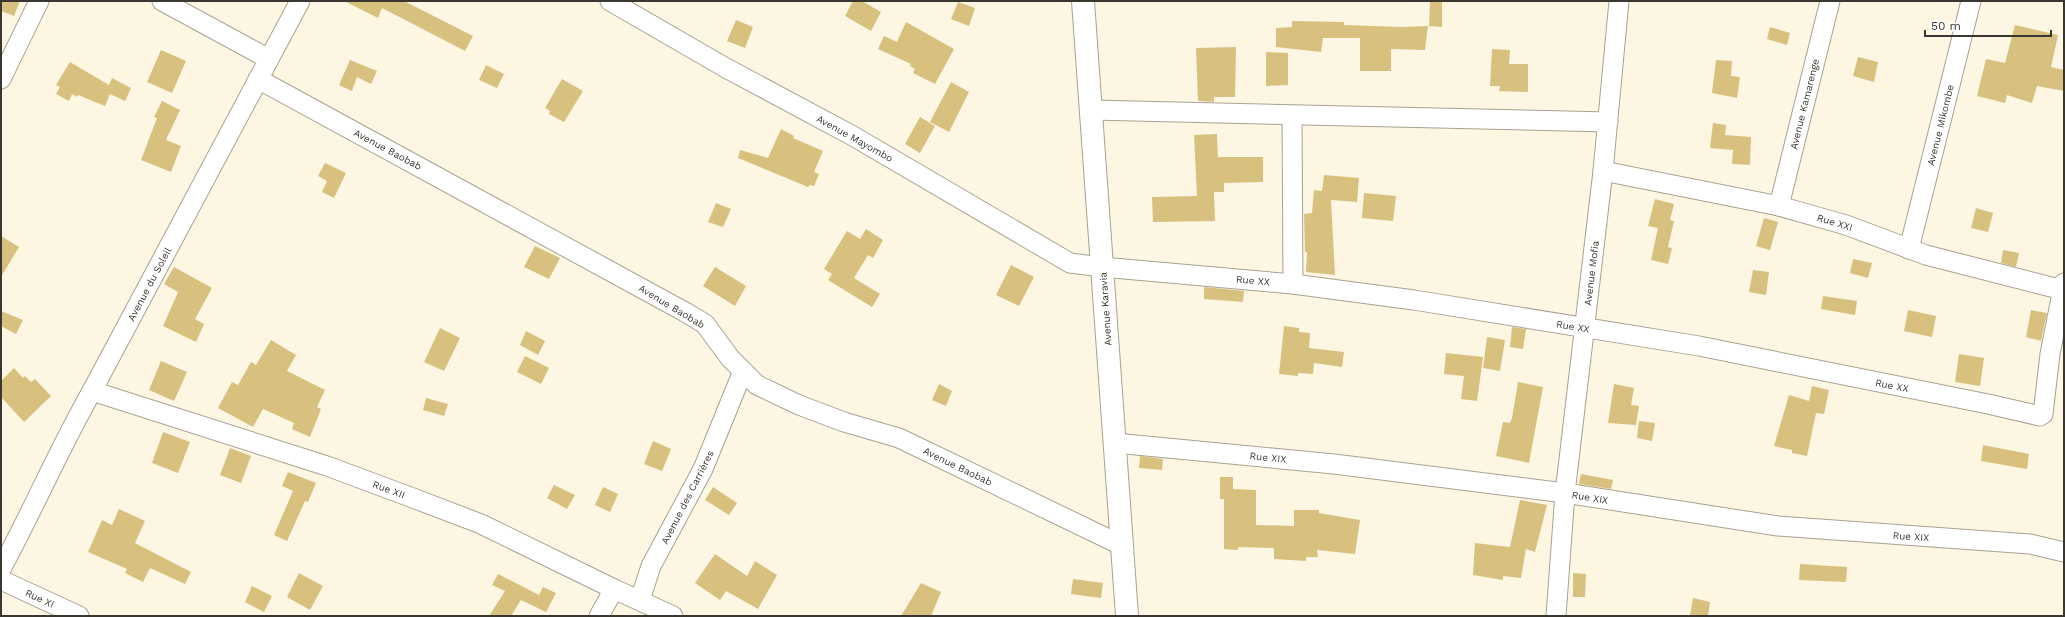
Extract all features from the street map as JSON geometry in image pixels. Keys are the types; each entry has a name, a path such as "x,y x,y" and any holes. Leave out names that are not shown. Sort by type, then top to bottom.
{"street":[{"path":"1,79 39,1"},
{"path":"162,1 269,58"},
{"name":"Avenue du Soleil","path":"1,569 24,527 64,440 92,391 300,1"},
{"name":"Avenue Mayombo","path":"610,1 726,68 853,136 1070,263 1102,267"},
{"name":"Avenue Karavia","path":"1083,1 1127,616"},
{"name":"Avenue Mofia","path":"1556,616 1565,493 1603,171 1619,1"},
{"name":"Avenue Kamarenge","path":"1779,206 1830,1"},
{"name":"Avenue Mikombe","path":"1909,250 1971,1"},
{"name":"Avenue Baobab","path":"258,79 705,324 743,371 757,385 799,405 844,422 899,438 1123,546"},
{"path":"1091,110 1608,122"},
{"path":"1292,115 1293,284"},
{"name":"Rue XXI","path":"1603,171 1779,206 1846,224 1909,250 2063,287"},
{"name":"Rue XX","path":"1102,267 1293,284 1414,300 1714,349 1981,402 2040,416 2043,414 2050,354 2063,287"},
{"name":"Avenue des Carrières","path":"640,600 651,566 703,469 743,371"},
{"name":"Rue XII","path":"92,391 327,466 481,524 673,616"},
{"name":"Rue XIX","path":"1115,443 1334,464 1565,493 1778,526 2030,544 2064,552"},
{"name":"Rue XI","path":"1,580 79,616"},
{"path":"599,616 614,589"}],"building":[{"path":"1,1 20,1 14,16 1,11"},
{"path":"344,1 404,1 473,36 465,51 382,8 378,18"},
{"path":"853,1 862,1 881,12 871,31 845,16"},
{"path":"958,2 975,8 969,26 951,19"},
{"path":"1430,2 1442,2 1442,27 1429,26"},
{"path":"736,20 753,27 745,48 727,41"},
{"path":"1292,21 1344,22 1344,25 1401,27 1428,26 1425,50 1391,49 1391,71 1360,71 1360,38 1323,38 1321,52 1276,47 1276,28 1292,27"},
{"path":"906,22 954,49 935,84 913,73 915,69 910,66 911,64 878,49 884,36 897,42"},
{"path":"2015,25 2058,35 2051,67 2064,70 2064,91 2037,86 2032,103 2007,95 2005,103 1977,96 1986,59 2005,63"},
{"path":"1770,27 1790,33 1787,45 1767,39"},
{"path":"1236,47 1235,97 1214,97 1214,102 1198,101 1196,48"},
{"path":"1492,49 1510,50 1509,64 1528,64 1528,92 1499,91 1500,86 1490,86"},
{"path":"161,50 186,61 172,93 147,82"},
{"path":"1266,52 1288,53 1288,85 1266,86"},
{"path":"1858,57 1878,62 1874,82 1853,76"},
{"path":"350,60 377,71 371,84 357,77 352,91 339,85"},
{"path":"1716,60 1732,61 1731,76 1740,77 1737,98 1712,93"},
{"path":"70,62 109,85 112,78 131,88 125,101 110,94 105,106 78,95 77,97 72,94 69,101 56,94 60,87 56,85"},
{"path":"486,65 504,74 497,88 479,80"},
{"path":"562,79 583,91 564,122 549,114 550,111 545,108"},
{"path":"951,82 969,92 949,132 930,122"},
{"path":"162,101 180,110 166,140 181,146 171,172 141,160 157,118 154,117"},
{"path":"920,117 935,126 920,153 905,144"},
{"path":"1713,123 1726,125 1725,135 1751,137 1750,165 1732,164 1733,150 1710,148"},
{"path":"781,129 794,136 793,138 823,151 814,172 819,174 814,186 810,185 808,187 738,158 740,150 768,158"},
{"path":"1217,134 1218,157 1263,157 1263,182 1224,183 1224,192 1214,192 1215,221 1153,222 1152,197 1197,196 1194,135"},
{"path":"325,163 346,173 334,198 322,192 327,181 318,176"},
{"path":"1324,175 1359,178 1357,202 1331,200 1335,275 1306,272 1307,252 1305,252 1304,214 1312,213 1314,190 1322,191"},
{"path":"1364,193 1396,196 1393,221 1362,218"},
{"path":"1655,199 1674,204 1670,220 1674,221 1668,247 1672,248 1668,264 1651,260 1658,228 1648,226"},
{"path":"716,203 731,209 723,227 708,222"},
{"path":"1976,208 1993,213 1988,232 1971,228"},
{"path":"1764,218 1778,222 1770,250 1756,246"},
{"path":"866,229 883,240 873,258 868,255 854,278 880,294 872,307 828,280 832,274 824,269 847,231 860,239"},
{"path":"1,236 19,247 1,277"},
{"path":"535,246 560,258 549,279 524,267"},
{"path":"2003,250 2019,253 2016,267 2001,263"},
{"path":"1853,259 1872,263 1868,278 1850,273"},
{"path":"1011,265 1034,277 1019,306 996,295"},
{"path":"174,267 212,288 195,319 204,324 196,342 163,326 178,292 164,284"},
{"path":"715,267 746,286 735,306 703,286"},
{"path":"1753,270 1769,272 1766,295 1749,292"},
{"path":"1204,287 1244,291 1243,302 1204,299"},
{"path":"1823,296 1857,301 1855,315 1821,309"},
{"path":"1908,310 1936,316 1932,337 1904,331"},
{"path":"2031,310 2047,313 2041,341 2026,337"},
{"path":"1,311 23,320 16,334 1,326"},
{"path":"1284,326 1299,328 1299,332 1310,333 1309,348 1344,352 1342,367 1314,363 1313,374 1298,373 1298,376 1279,374"},
{"path":"1512,327 1526,329 1523,349 1510,347"},
{"path":"440,328 460,338 444,371 424,362"},
{"path":"526,331 545,341 538,355 520,345"},
{"path":"1487,337 1505,340 1500,371 1483,368"},
{"path":"271,340 296,355 287,371 325,390 317,407 321,409 310,437 292,429 294,423 263,409 253,427 218,408 232,382 238,385 251,362 256,365"},
{"path":"1446,353 1483,357 1477,401 1461,399 1464,376 1444,374"},
{"path":"1959,354 1984,358 1980,386 1955,382"},
{"path":"525,356 549,368 541,384 517,372"},
{"path":"161,361 187,372 174,401 149,390"},
{"path":"14,368 23,378 25,376 31,382 35,379 51,396 24,422 1,397 1,381"},
{"path":"1518,382 1543,387 1529,463 1496,456 1503,422 1510,423 1512,418"},
{"path":"939,384 952,391 946,406 932,400"},
{"path":"1614,384 1634,388 1631,405 1639,406 1636,425 1608,423"},
{"path":"1812,386 1829,390 1824,414 1816,413 1807,456 1792,453 1792,450 1774,446 1789,395 1809,401"},
{"path":"426,398 448,404 444,416 423,410"},
{"path":"1639,421 1655,423 1652,441 1637,438"},
{"path":"163,432 190,442 178,473 152,463"},
{"path":"653,441 671,449 662,471 644,464"},
{"path":"1983,445 2029,454 2027,469 1981,461"},
{"path":"230,448 251,456 241,483 220,475"},
{"path":"1140,456 1163,459 1162,470 1139,468"},
{"path":"288,472 316,483 308,502 305,501 287,541 274,535 293,491 282,486"},
{"path":"1581,474 1613,480 1611,489 1579,484"},
{"path":"1220,477 1233,477 1233,489 1256,490 1256,525 1294,526 1294,510 1319,510 1319,513 1360,520 1355,554 1317,550 1318,557 1306,557 1306,561 1274,559 1274,548 1238,547 1238,550 1224,549 1224,499 1220,499"},
{"path":"554,485 575,495 567,509 547,498"},
{"path":"603,487 618,494 610,512 595,505"},
{"path":"713,487 737,503 729,515 705,500"},
{"path":"1520,500 1547,505 1535,552 1526,549 1521,578 1503,576 1503,580 1473,575 1475,543 1510,547"},
{"path":"119,509 145,521 135,543 191,572 185,584 150,568 143,582 125,573 127,569 88,552 102,520 112,525"},
{"path":"715,554 747,576 755,561 777,575 758,609 726,591 720,600 695,583"},
{"path":"1800,564 1847,567 1846,582 1799,580"},
{"path":"299,573 323,586 310,610 287,597"},
{"path":"1573,573 1586,574 1585,597 1573,597"},
{"path":"498,574 539,595 543,587 556,593 546,612 521,600 511,616 489,616 505,591 492,585"},
{"path":"1073,579 1103,583 1101,598 1071,594"},
{"path":"921,583 941,592 931,616 901,616"},
{"path":"252,586 272,596 264,612 245,602"},
{"path":"1693,598 1710,602 1708,616 1690,616"}]}
